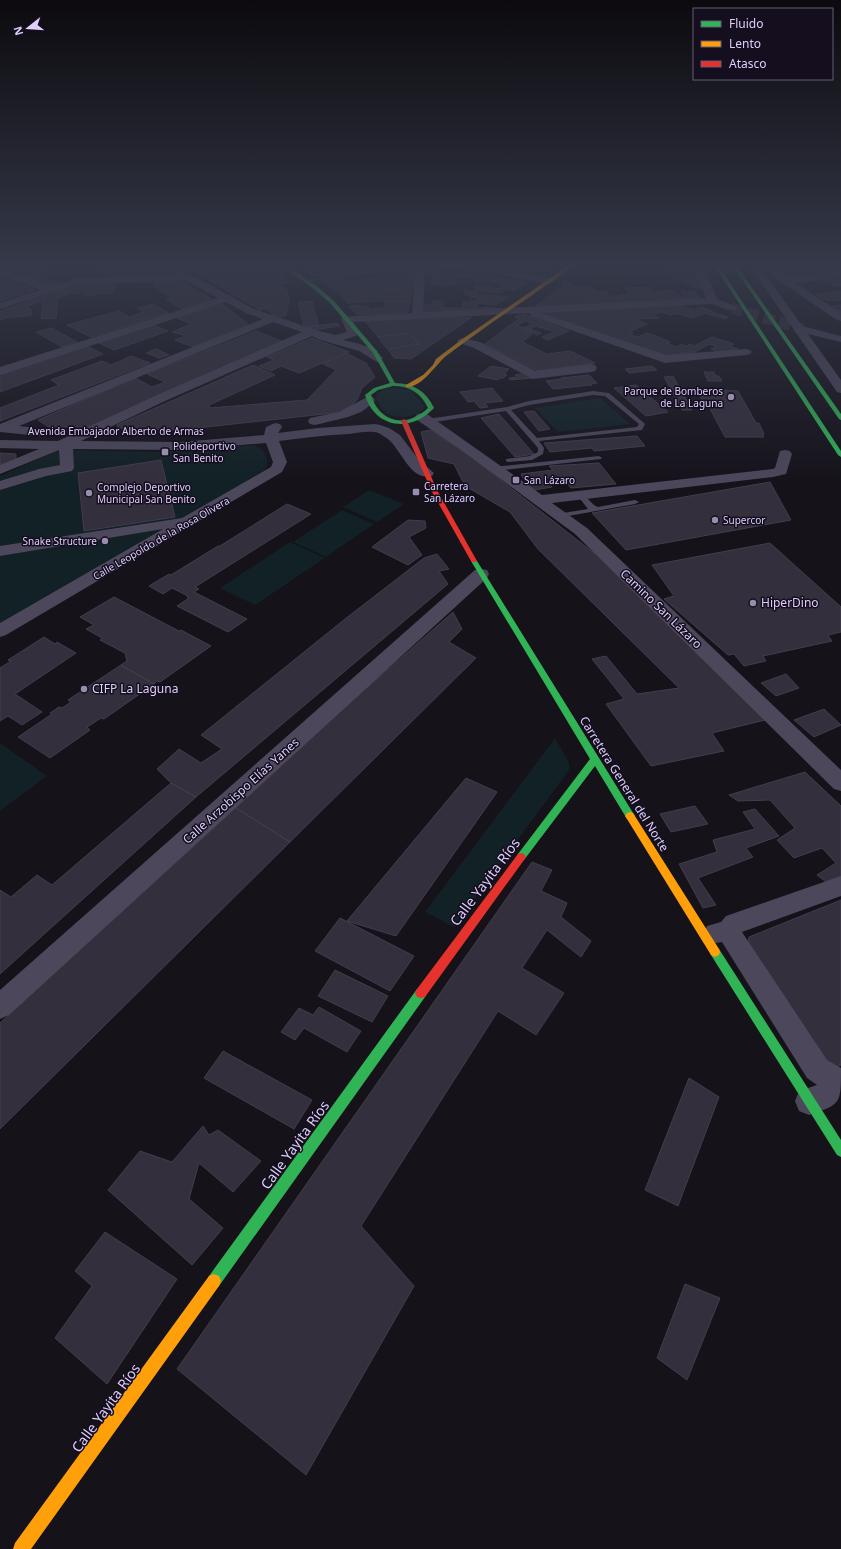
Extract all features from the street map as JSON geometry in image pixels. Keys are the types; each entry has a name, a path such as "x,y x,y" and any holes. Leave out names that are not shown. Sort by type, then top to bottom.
{"main road":[{"path":"364,337 375,352 393,384"},
{"path":"420,368 438,360 468,337"},
{"path":"764,337 841,455"},
{"path":"786,337 841,418"},
{"path":"379,360 393,368"},
{"path":"408,386 425,376 435,366 438,360"},
{"path":"393,384 408,386 418,389 421,393 427,415 404,421 387,419 380,415 369,400 368,396 370,392 384,386 393,384"},
{"name":"Carretera General del Norte","path":"404,421 434,490 481,574 703,934 841,1151"},
{"name":"Calle Yayita Ríos","path":"21,1549 482,908 595,759"}],"street":[{"path":"0,371 105,337"},
{"path":"0,428 226,337"},
{"path":"0,470 62,445 161,398 304,337"},
{"path":"323,337 364,349 379,360"},
{"path":"600,337 665,360 746,352"},
{"path":"804,337 834,375 841,390"},
{"path":"808,344 841,340"},
{"path":"463,341 476,344 533,375 591,368"},
{"name":"Avenida Embajador Alberto de Armas","path":"0,428 30,432 182,433 279,425 339,417 359,409 369,400"},
{"name":"Camino San Lázaro","path":"427,415 440,413 469,449"},
{"name":"Camino San Lázaro","path":"427,415 469,449 501,464 538,500 581,531 841,783"},
{"name":"Avenida Embajador Alberto de Armas","path":"0,444 180,446 318,432 387,419"},
{"path":"270,438 271,430 279,425"},
{"name":"Avenida Embajador Alberto de Armas","path":"318,432 333,432 365,428 384,430 400,442 414,463 427,473"},
{"name":"Calle Leopoldo de la Rosa Olivera","path":"0,631 277,469 280,462 278,454 270,438"},
{"path":"0,486 44,472 67,468 62,445"},
{"path":"538,500 773,473 781,470 785,454"},
{"path":"0,551 191,520"},
{"name":"Calle Arzobispo Elías Yanes","path":"0,1007 481,574"},
{"path":"703,934 728,931 735,923 841,886"},
{"path":"728,931 817,1069 840,1082 826,1096 809,1101"}],"lane":[{"path":"445,418 507,409 529,403 593,393 607,394 642,424 641,426 648,430"},
{"path":"501,464 536,456 541,453 541,448 535,440 507,409"},
{"path":"535,440 640,428 641,426"},
{"path":"501,464 599,458"},
{"path":"581,495 591,507 597,510"},
{"path":"560,516 635,502"}],"shaded area":[{"path":"392,388 411,390 424,406 424,409 410,416 404,417 388,414 383,410 376,398 378,393 385,389"},
{"path":"600,398 630,424 558,432 535,408"},
{"path":"253,445 261,449 266,455 267,466 265,470 0,623 0,476 54,452 62,450 159,452"},
{"path":"369,490 404,504 377,522 343,507"},
{"path":"342,510 374,524 326,557 293,542"},
{"path":"290,542 325,558 255,605 220,588"},
{"path":"555,738 569,763 569,770 454,927 425,912"},
{"path":"0,743 47,776 0,811"}],"building":[{"path":"45,337 69,337 77,342 62,347"},
{"path":"116,337 150,337 114,350 99,343"},
{"path":"183,337 218,337 193,347 175,340"},
{"path":"240,337 272,337 284,342 88,427 49,427 38,420 135,378 152,387 165,382 147,374"},
{"path":"378,337 413,337 419,344 387,349"},
{"path":"413,337 443,337 411,359 394,358 388,349 419,344"},
{"path":"494,337 528,337 522,342 547,354 570,351 595,363 537,371 485,344"},
{"path":"542,337 554,337 547,340"},
{"path":"610,337 659,337 670,342 667,343 676,347 681,344 686,346 690,344 694,346 713,337 734,344 730,346 738,349 718,352 711,349 717,347 709,344 695,352 664,356"},
{"path":"312,338 349,352 299,373 281,366 271,371 259,366 274,360 267,357"},
{"path":"87,346 103,354 0,392 0,375"},
{"path":"156,349 169,355 159,358 146,353"},
{"path":"346,353 366,363 375,377 362,388 357,400 350,407 333,413 179,430 118,428 117,425 253,365 275,375 209,405 210,408 307,400 336,370 323,364"},
{"path":"131,356 150,363 0,421 0,408 59,385 51,380 102,361 111,365"},
{"path":"491,366 509,369 504,374 507,375 498,380 478,376"},
{"path":"652,366 657,370 629,373 625,369"},
{"path":"704,372 714,372 722,381 708,381"},
{"path":"526,373 532,378 510,380 509,378 518,377 515,375"},
{"path":"589,375 597,383 591,384 592,385 553,389 546,381 562,379 561,378"},
{"path":"673,376 692,410 682,410 664,377"},
{"path":"636,385 668,412 646,416 614,388"},
{"path":"492,388 503,401 485,403 488,407 480,408 474,401 468,402 460,392"},
{"path":"722,390 738,391 756,423 759,423 764,437 725,437 707,403 703,403 699,393 724,393"},
{"path":"534,411 550,429 539,431 524,412"},
{"path":"499,414 534,454 515,457 481,418"},
{"path":"431,430 470,456 598,556 765,720 712,733 724,751 651,766 606,704 624,699 592,659 606,656 637,694 679,688 538,549 510,512 465,486 454,464 428,458 421,432"},
{"path":"637,436 645,446 594,451 592,448 550,452 544,443"},
{"path":"0,453 16,454 16,459 0,466"},
{"path":"161,460 175,517 84,531 78,473"},
{"path":"599,463 616,484 571,488 562,477 546,479 552,487 535,490 525,482 521,474 553,470 549,466"},
{"path":"770,482 791,520 626,550 592,513"},
{"path":"287,504 311,514 195,587 199,589 194,592 247,619 228,632 177,606 189,598 187,597 188,596 172,588 163,594 149,586 169,574 171,575 220,546"},
{"path":"408,520 425,521 426,528 409,537 422,555 408,565 372,547"},
{"name":"HiperDino","path":"770,543 841,607 841,632 828,635 832,641 763,656 766,661 744,666 734,654 728,655 664,599 674,596 652,565"},
{"path":"437,554 449,569 439,571 448,584 196,797 171,783 157,769 179,749 201,763 222,749 201,735 345,619 424,558"},
{"path":"114,597 211,646 160,682 157,681 154,684 121,665 127,661 125,653 100,640 102,638 86,629 94,625 80,617"},
{"path":"453,612 462,629 449,642 476,658 290,842 236,808 334,717"},
{"path":"44,637 55,644 57,642 76,653 15,694 42,712 22,725 8,716 0,721 0,668 11,661 8,660"},
{"path":"121,665 154,684 104,719 101,718 87,727 90,730 50,758 18,737 52,714 50,713 59,707 62,708 71,702 68,700"},
{"path":"786,674 799,688 776,696 761,683"},
{"path":"824,709 841,725 814,737 794,720"},
{"path":"805,772 841,806 841,881 830,885 817,875 836,863 822,848 794,858 777,840 795,828 770,800 738,801 729,795"},
{"path":"466,778 497,792 396,936 347,921"},
{"path":"171,783 196,797 0,974 0,890 11,897 37,875 52,885"},
{"path":"695,806 708,824 671,832 660,814"},
{"path":"236,808 290,842 0,1129 0,1023"},
{"path":"755,809 779,836 746,848 753,857 698,878 716,905 703,908 679,864 717,852 713,840 755,829 743,812"},
{"path":"532,862 552,870 541,891 567,903 561,917 591,941 581,957 547,930 522,968 564,993 536,1035 498,1011 361,1226 414,1286 306,1475 177,1369"},
{"path":"841,900 841,1065 834,1068 822,1064 746,949 749,937"},
{"path":"340,918 414,956 390,991 315,951"},
{"path":"335,970 388,996 372,1022 318,996"},
{"path":"319,1007 361,1031 347,1052 304,1028 295,1040 281,1032 299,1008 313,1015"},
{"path":"223,1051 312,1100 294,1129 204,1078"},
{"path":"689,1078 719,1097 678,1206 645,1190"},
{"path":"203,1126 209,1135 218,1130 261,1161 233,1192 199,1163 189,1199 223,1228 192,1265 108,1190 140,1151 172,1162"},
{"path":"105,1232 177,1279 107,1384 55,1338 92,1286 75,1271"},
{"path":"685,1284 720,1298 687,1380 657,1358"}],"traffic: fast":[{"path":"362,337 375,352 393,384"},
{"path":"764,337 841,455"},
{"path":"785,337 841,418"},
{"path":"393,384 406,385 421,393 431,408 420,417 406,422 385,419 375,411 368,395 376,389 393,384"},
{"path":"474,561 630,816"},
{"path":"521,857 595,759"},
{"path":"715,952 841,1151"},
{"path":"214,1281 421,993"}],"traffic: slow":[{"path":"408,386 425,376 435,366 438,360 468,337"},
{"path":"630,816 715,952"},
{"path":"21,1549 214,1281"}],"traffic: jam":[{"path":"404,421 434,490 474,561"},
{"path":"421,993 521,857"}],"place":[{"name":"Parque de Bomberos de La Laguna","path":"731,397"},
{"name":"Polideportivo San Benito","path":"165,452"},
{"name":"San Lázaro","path":"516,480"},
{"name":"Carretera San Lázaro","path":"416,492"},
{"name":"Complejo Deportivo Municipal San Benito","path":"89,493"},
{"name":"Supercor","path":"715,520"},
{"name":"Snake Structure","path":"105,541"},
{"name":"HiperDino","path":"753,603"},
{"name":"CIFP La Laguna","path":"84,689"}]}
